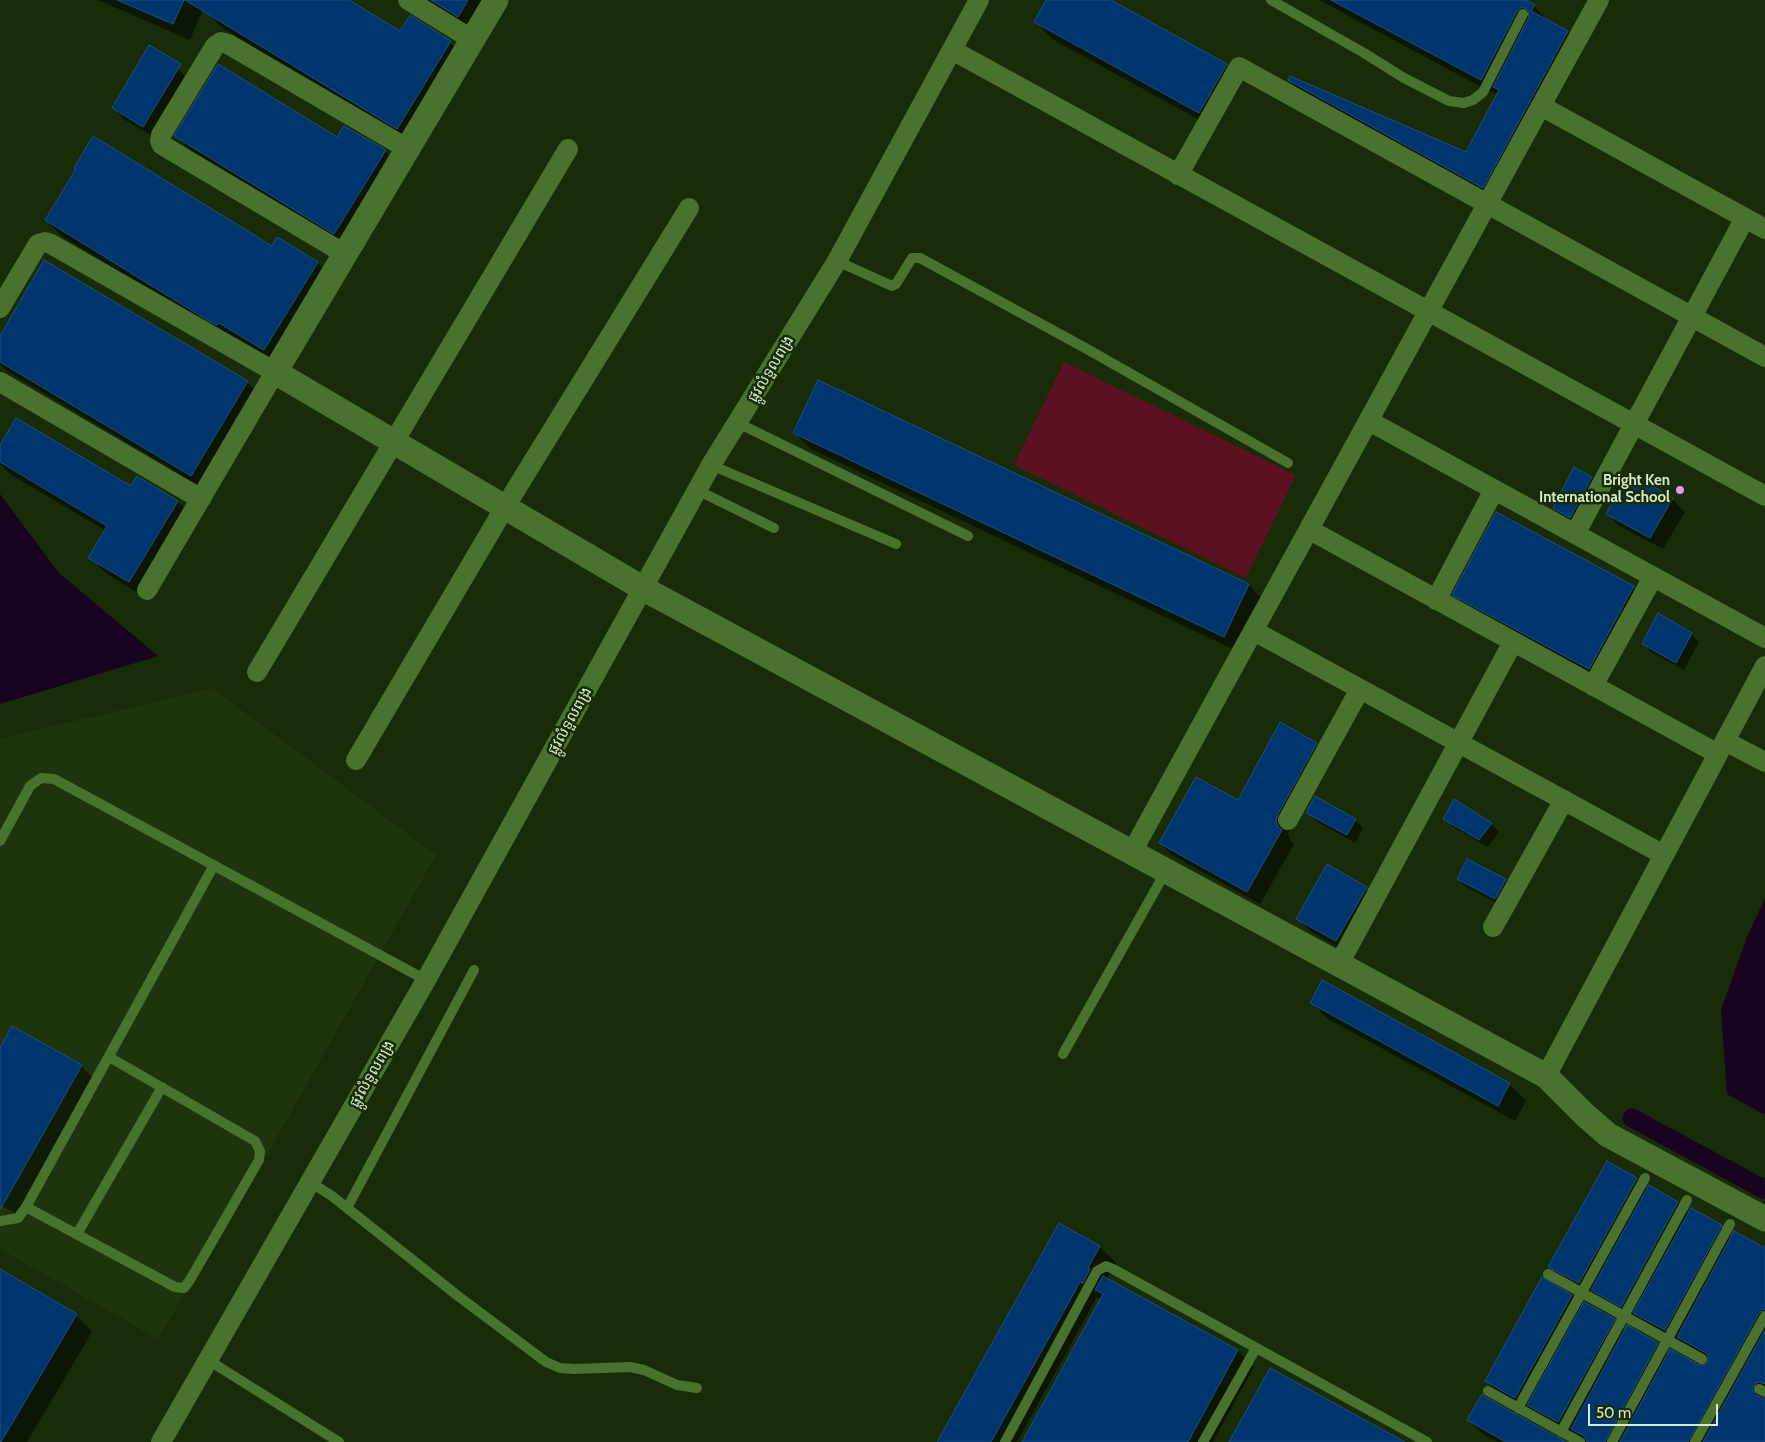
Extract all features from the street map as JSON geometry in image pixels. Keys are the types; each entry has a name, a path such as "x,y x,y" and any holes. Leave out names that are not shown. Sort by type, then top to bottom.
{"street":[{"path":"408,0 473,40"},
{"path":"147,590 496,0"},
{"name":"ផ្លូវលំទួលពង្រ","path":"161,1442 426,980 711,465 837,260 979,0"},
{"path":"1132,852 1599,0"},
{"path":"345,254 162,145 160,141 161,135 215,46 221,42 228,44 408,149"},
{"path":"952,50 1765,496"},
{"path":"1178,175 1238,67 1765,357"},
{"path":"1541,106 1765,229"},
{"path":"256,672 568,149"},
{"path":"356,760 505,507 689,208"},
{"path":"1575,534 1745,218"},
{"path":"0,308 38,244 44,242 60,248 644,589 1546,1076 1585,1115 1608,1134 1765,1220"},
{"path":"0,382 201,499"},
{"path":"1369,421 1765,638"},
{"path":"1436,600 1494,490"},
{"path":"1310,530 1592,686 1721,748 1765,762"},
{"path":"1592,686 1653,577"},
{"path":"1254,631 1664,855"},
{"path":"1339,964 1513,642"},
{"path":"1546,1076 1765,666"},
{"path":"1288,820 1360,689"},
{"path":"1493,927 1564,800"}],"lane":[{"path":"1271,0 1404,78 1449,101 1464,103 1473,100 1483,92 1522,14"},
{"path":"837,260 892,286 896,284 912,258 920,258 1087,349 1288,463"},
{"path":"738,423 968,536"},
{"path":"711,465 896,544"},
{"path":"697,490 774,528"},
{"path":"0,841 30,786 41,778 54,780 426,980"},
{"path":"0,1221 18,1218 26,1207 214,865"},
{"path":"1063,1054 1166,871"},
{"path":"347,1208 474,970"},
{"path":"26,1207 175,1287 184,1288 259,1160 260,1152 254,1141 109,1057"},
{"path":"77,1234 162,1087"},
{"path":"1518,1408 1645,1178"},
{"path":"310,1182 347,1208 458,1296 546,1362 560,1368 574,1369 630,1367 644,1370 676,1385 697,1388"},
{"path":"1561,1432 1687,1200"},
{"path":"1612,1442 1730,1224"},
{"path":"1005,1442 1097,1271 1106,1266 1421,1440"},
{"path":"1548,1274 1702,1359"},
{"path":"1695,1442 1765,1316"},
{"path":"1203,1442 1256,1348"},
{"path":"208,1360 339,1442"},
{"path":"1488,1391 1580,1442"}],"shaded area":[{"path":"1064,362 1296,475 1246,578 1014,465"},
{"path":"0,494 59,573 158,656 0,704"},
{"path":"212,688 436,855 271,1148 158,1339 0,1249 0,739"},
{"path":"1765,899 1765,1115 1727,1094 1721,1010 1748,934"}],"building":[{"path":"117,0 184,0 173,24"},
{"path":"185,0 349,0 400,31 410,15 451,41 397,129"},
{"path":"431,0 468,0 458,17"},
{"path":"1046,0 1111,0 1227,64 1199,113 1034,22"},
{"path":"1331,0 1526,0 1535,5 1531,11 1568,31 1483,188 1288,80 1290,76 1466,152 1499,90 1493,87 1529,17 1528,10 1522,7 1517,11 1481,80"},
{"path":"149,45 181,64 143,127 112,108"},
{"path":"218,64 337,137 344,126 386,150 334,234 174,136"},
{"path":"93,136 272,246 277,237 318,262 264,350 219,323 217,325 212,323 45,220 76,169 74,168"},
{"path":"44,260 248,381 191,476 0,362 0,336"},
{"path":"818,380 1249,584 1224,637 793,433"},
{"path":"16,418 131,486 137,476 178,501 129,582 88,558 107,526 0,462 0,445"},
{"path":"1574,467 1592,477 1570,518 1553,508"},
{"path":"1629,472 1673,498 1650,538 1606,514"},
{"path":"1496,512 1634,586 1589,669 1452,595"},
{"path":"1658,613 1692,633 1676,663 1642,644"},
{"path":"1280,722 1317,743 1278,814 1276,821 1278,827 1282,830 1247,892 1159,843 1196,777 1238,800"},
{"path":"1315,796 1356,819 1347,835 1306,813"},
{"path":"1454,799 1492,823 1479,840 1443,819"},
{"path":"1467,859 1506,879 1495,899 1457,879"},
{"path":"1327,864 1367,887 1336,941 1296,919"},
{"path":"1322,980 1510,1083 1498,1106 1310,1003"},
{"path":"12,1026 82,1065 0,1210 0,1048"},
{"path":"1607,1161 1637,1178 1579,1283 1548,1267"},
{"path":"1649,1185 1678,1202 1621,1307 1591,1290"},
{"path":"1691,1208 1722,1225 1665,1330 1633,1313"},
{"path":"1059,1223 1100,1246 1088,1268 1090,1269 1083,1283 1080,1282 991,1442 937,1442"},
{"path":"1734,1231 1765,1248 1765,1309 1759,1313 1688,1442 1620,1442 1670,1349 1699,1365 1705,1365 1708,1362 1706,1353 1677,1337"},
{"path":"0,1269 77,1314 1,1442 0,1442"},
{"path":"1103,1276 1238,1350 1188,1442 1022,1442 1103,1294 1095,1290"},
{"path":"1542,1277 1572,1295 1515,1398 1485,1381"},
{"path":"1584,1302 1615,1319 1558,1422 1527,1405"},
{"path":"1627,1325 1658,1343 1605,1442 1587,1442 1584,1436 1571,1429"},
{"path":"1765,1330 1765,1384 1756,1383 1752,1389 1756,1395 1765,1399 1765,1442 1703,1442"},
{"path":"1270,1368 1405,1442 1229,1442"},
{"path":"1482,1394 1566,1442 1506,1442 1467,1420"}],"waterway":[{"path":"1632,1118 1765,1190"}],"place":[{"name":"Bright Ken International School","path":"1680,490"}]}
